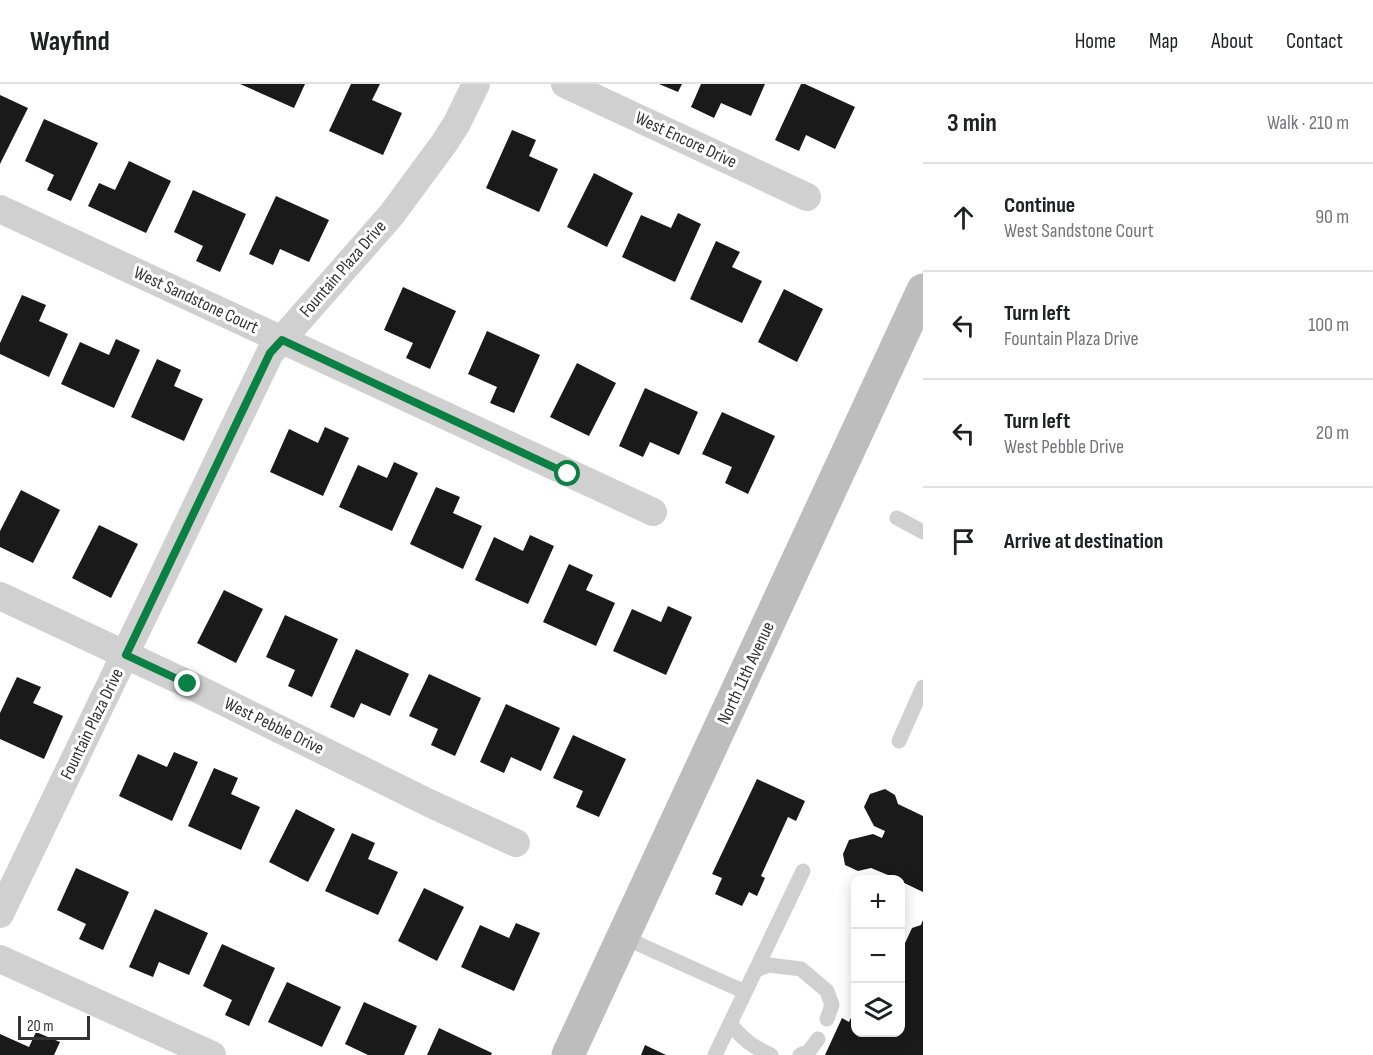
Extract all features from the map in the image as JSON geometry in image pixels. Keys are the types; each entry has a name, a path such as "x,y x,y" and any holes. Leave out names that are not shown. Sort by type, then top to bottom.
{"main road":[{"name":"North 11th Avenue","path":"568,1055 923,290"}],"street":[{"name":"Fountain Plaza Drive","path":"0,914 270,353 392,214 445,142 476,84"},
{"name":"West Encore Drive","path":"565,84 807,196"},
{"name":"West Sandstone Court","path":"0,209 653,512"},
{"name":"West Pebble Drive","path":"0,596 516,843"},
{"path":"0,959 212,1055"}],"lane":[{"path":"897,518 923,532"},
{"path":"899,741 923,687"},
{"path":"716,1055 803,870"},
{"path":"623,937 745,992"},
{"path":"756,970 769,965 801,969 827,991 832,1005 827,1019"},
{"path":"730,1023 752,1046 771,1055"},
{"path":"800,1055 809,1051 818,1039"}],"building":[{"path":"240,84 305,84 294,108"},
{"path":"351,84 380,84 372,100 402,113 383,155 329,131"},
{"path":"659,84 682,84 678,92"},
{"path":"701,84 765,84 751,116 721,103 714,118 691,107"},
{"path":"801,84 855,107 835,149 806,135 799,151 775,140"},
{"path":"0,95 28,108 0,164"},
{"path":"44,119 98,143 71,201 47,190 54,175 25,161"},
{"path":"512,130 536,140 529,156 558,169 539,212 486,188"},
{"path":"129,161 171,181 146,233 88,206 99,183 115,190"},
{"path":"594,173 633,193 607,247 567,227"},
{"path":"193,190 246,214 220,272 196,261 203,246 174,232"},
{"path":"276,196 329,220 309,262 280,249 273,265 249,254"},
{"path":"678,213 701,224 675,282 622,257 641,215 671,228"},
{"path":"716,241 740,252 732,267 762,281 742,323 690,299"},
{"path":"403,287 456,311 430,369 406,358 413,343 384,330"},
{"path":"784,289 823,309 797,362 758,342"},
{"path":"22,295 46,305 39,321 68,334 49,377 0,354 0,343"},
{"path":"487,331 540,355 514,413 490,403 497,387 468,374"},
{"path":"116,339 140,350 114,408 61,384 80,342 109,355"},
{"path":"157,359 181,370 174,386 203,399 184,441 131,417"},
{"path":"577,363 616,383 589,436 550,417"},
{"path":"645,388 698,412 679,455 650,442 643,457 619,446"},
{"path":"722,412 775,436 748,494 725,483 732,467 702,454"},
{"path":"325,427 349,438 323,496 270,472 289,429 318,443"},
{"path":"394,462 418,473 392,531 339,507 358,465 387,478"},
{"path":"436,487 460,497 453,513 482,526 463,569 410,544"},
{"path":"21,490 60,510 33,563 0,547 0,531"},
{"path":"99,525 138,544 111,598 72,578"},
{"path":"530,535 554,546 528,604 475,580 494,537 523,551"},
{"path":"569,564 593,575 586,590 615,603 596,646 543,622"},
{"path":"224,590 263,609 236,663 197,643"},
{"path":"668,606 692,617 666,675 613,651 632,609 661,622"},
{"path":"285,615 338,639 312,697 288,686 295,670 266,657"},
{"path":"356,649 409,674 390,716 361,703 354,718 330,707"},
{"path":"429,674 481,698 455,756 431,745 438,729 409,716"},
{"path":"17,677 41,687 33,703 63,716 44,759 0,739 0,713"},
{"path":"506,704 560,728 541,771 511,757 504,773 480,762"},
{"path":"573,735 626,759 599,817 576,807 583,791 553,778"},
{"path":"174,752 198,762 172,821 119,796 138,754 167,767"},
{"path":"214,768 238,778 231,794 260,807 241,850 188,826"},
{"path":"757,779 805,801 796,821 788,817 761,876 765,878 757,896 749,892 742,906 715,894 722,878 712,874"},
{"path":"885,789 895,795 898,804 923,816 923,892 905,883 905,875 888,875 871,868 858,871 845,865 843,854 849,840 873,834 882,838 885,831 874,826 864,807 870,794"},
{"path":"296,809 335,829 308,882 269,862"},
{"path":"352,833 375,843 368,859 398,872 378,915 325,891"},
{"path":"76,868 129,892 103,950 79,939 86,924 57,910"},
{"path":"424,888 464,907 437,961 398,941"},
{"path":"155,909 208,933 189,975 159,962 153,977 129,967"},
{"path":"923,920 923,1055 825,1055 842,1018 849,1022 851,1018 851,1037 905,1037 905,943 912,928 921,925"},
{"path":"516,923 540,933 514,991 461,967 480,925 509,938"},
{"path":"222,944 275,968 249,1026 225,1015 232,1000 203,986"},
{"path":"287,982 341,1007 322,1047 268,1022"},
{"path":"364,1002 417,1026 404,1055 368,1055 345,1044"},
{"path":"439,1028 492,1053 491,1055 427,1055"},
{"path":"36,1032 60,1042 54,1055 0,1055 0,1034 29,1047"},
{"path":"645,1045 666,1055 641,1055"}],"route":[{"path":"188,684 126,655 270,353 282,340 568,474"}]}
